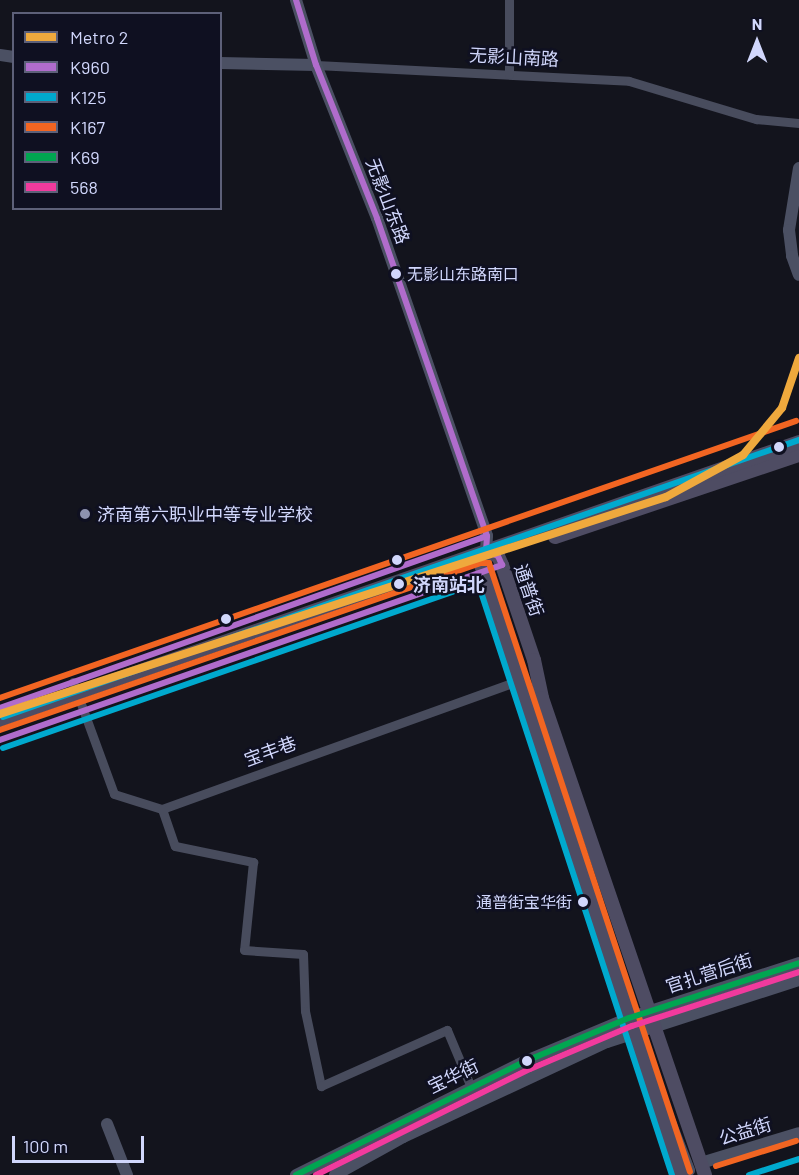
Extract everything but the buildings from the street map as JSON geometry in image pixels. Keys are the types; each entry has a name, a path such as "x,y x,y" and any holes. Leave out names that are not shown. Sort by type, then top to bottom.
{"main road":[{"name":"无影山东路","path":"296,0 315,65 395,273 487,536 488,556"},
{"name":"无影山南路","path":"222,63 315,65"},
{"path":"799,168 789,230 792,256 799,275"},
{"path":"488,556 799,442"},
{"path":"0,720 78,697 488,556 799,455"},
{"name":"通普街","path":"488,556 520,680 642,1058 694,1171"},
{"name":"通普街","path":"488,556 657,1026 694,1171"},
{"path":"0,729 78,697"},
{"name":"官扎营后街","path":"629,1018 799,963"},
{"name":"官扎营后街","path":"657,1026 799,980"},
{"name":"宝华街","path":"296,1175 471,1087 629,1018"},
{"name":"宝华街","path":"334,1175 403,1137 634,1033 657,1026"},
{"path":"107,1124 127,1175"},
{"name":"公益街","path":"694,1171 799,1133"}],"street":[{"path":"509,0 509,74"},
{"name":"无影山南路","path":"315,65 629,81 756,119 799,123"},
{"name":"宝丰巷","path":"162,809 520,680"},
{"path":"78,697 114,794 162,809 175,846 253,862 244,950 303,954 305,1011 321,1086 447,1030 471,1087"}],"metro line":[{"name":"2","path":"0,714 666,497 743,455 782,408 799,358"}],"transit line":[{"name":"K960","path":"0,740 502,565 498,556 486,551 487,536 377,218 316,65 296,0"},
{"name":"K167","path":"0,698 796,421"},
{"name":"K125","path":"3,717 799,440"},
{"name":"K960","path":"0,708 487,536"},
{"name":"K167","path":"0,730 481,563 489,563 690,1172"},
{"name":"K125","path":"3,748 478,583 672,1175"},
{"name":"K69","path":"296,1175 526,1061 629,1018 799,963"},
{"name":"568","path":"316,1175 530,1069 632,1026 799,972"},
{"name":"K167","path":"716,1166 796,1141"},
{"name":"K125","path":"749,1175 799,1159"}],"place":[{"name":"无影山东路南口","path":"396,274"},
{"name":"济南第六职业中等专业学校","path":"85,514"},
{"name":"济南站北","path":"399,584"},
{"name":"通普街宝华街","path":"583,902"}]}
